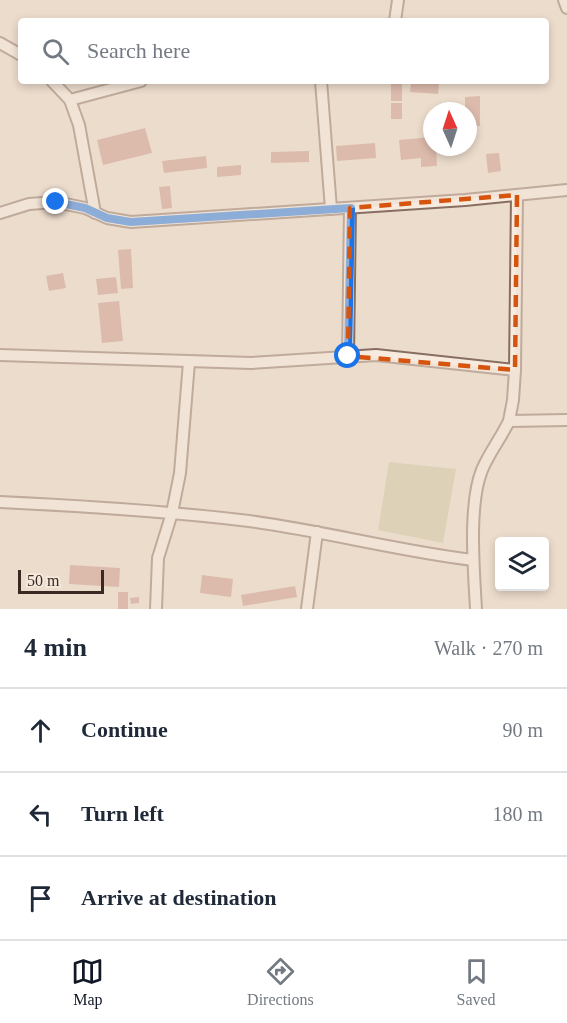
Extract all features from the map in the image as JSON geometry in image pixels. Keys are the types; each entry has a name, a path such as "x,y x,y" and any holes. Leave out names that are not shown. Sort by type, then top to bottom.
{"street":[{"path":"395,18 398,0"},
{"path":"564,0 567,8"},
{"path":"0,44 18,53"},
{"path":"55,84 70,100 79,125 95,213"},
{"path":"70,100 130,84"},
{"path":"321,84 331,209"},
{"path":"0,213 29,204 56,202 85,208 107,218 131,222 351,208 567,190"},
{"path":"476,609 473,560 476,497 481,473 492,449 509,422 513,400 517,195"},
{"path":"348,356 351,208"},
{"path":"0,355 251,363 376,356 515,370"},
{"path":"156,609 158,558 172,513 180,473 189,362"},
{"path":"509,422 567,420"},
{"path":"0,502 172,513 249,521 415,552 473,560"},
{"path":"307,609 317,532"}],"highlighted area":[{"path":"517,195 515,370 348,356 350,208"}],"shaded area":[{"path":"389,462 456,469 443,543 378,530"}],"building":[{"path":"391,84 402,84 402,101 391,101"},
{"path":"411,84 439,84 438,94 410,92"},
{"path":"480,96 480,126 477,126 477,102 465,102 465,97"},
{"path":"391,103 402,103 402,119 391,119"},
{"path":"145,128 152,153 103,165 97,140"},
{"path":"423,138 423,156 436,156 437,166 421,167 421,158 401,160 399,140"},
{"path":"375,143 376,158 337,161 336,146"},
{"path":"309,151 309,162 271,163 271,152"},
{"path":"499,153 501,171 488,173 486,154"},
{"path":"206,156 207,168 164,173 162,161"},
{"path":"241,165 241,175 217,177 217,167"},
{"path":"170,186 172,208 162,209 159,187"},
{"path":"131,249 133,288 121,289 118,250"},
{"path":"63,273 66,288 49,291 46,276"},
{"path":"116,277 118,293 98,295 96,279"},
{"path":"119,301 123,341 102,343 98,303"},
{"path":"70,565 120,568 119,587 69,584"},
{"path":"202,575 233,579 231,597 200,593"},
{"path":"295,586 297,597 243,606 241,595"},
{"path":"118,592 128,592 128,609 118,609"},
{"path":"139,597 139,603 131,604 130,598"}],"route":[{"path":"56,202 85,208 107,218 131,222 351,208 348,356"}]}
